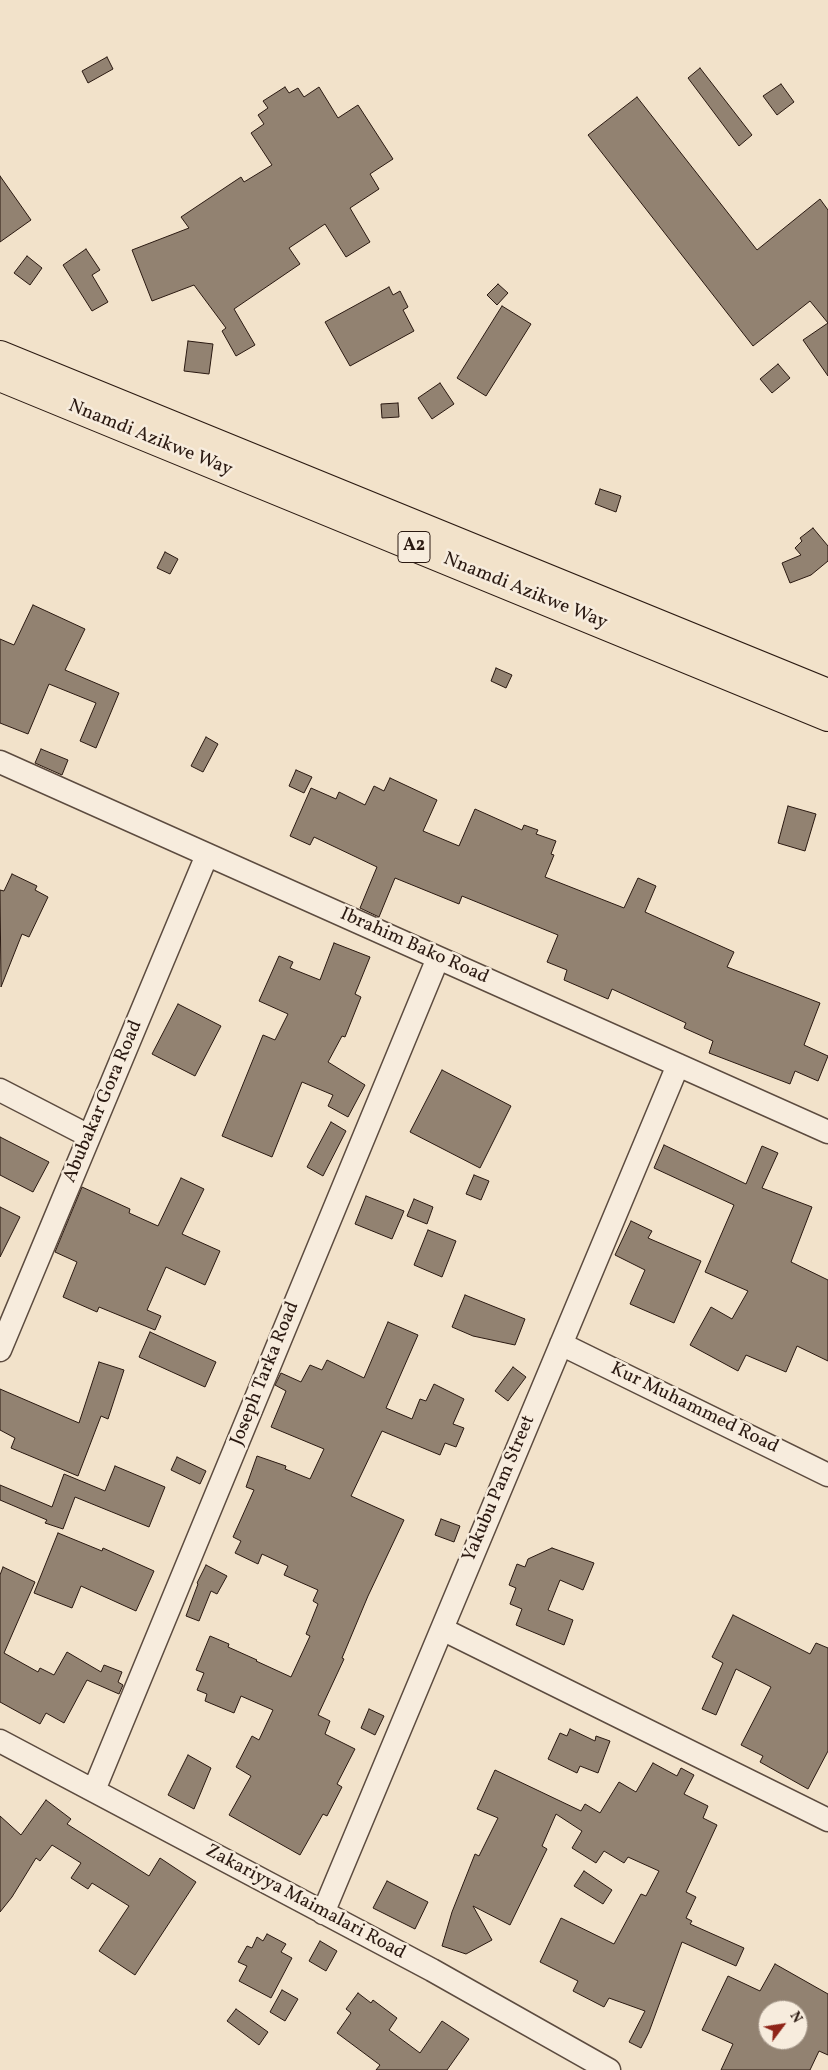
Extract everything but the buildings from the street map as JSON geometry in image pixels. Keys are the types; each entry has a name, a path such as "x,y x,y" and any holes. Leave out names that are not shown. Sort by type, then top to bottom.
{"highway":[{"name":"Nnamdi Azikwe Way","path":"0,355 828,693"},
{"name":"Nnamdi Azikwe Way","path":"0,377 828,716"}],"street":[{"name":"Ibrahim Bako Road","path":"0,762 828,1132"},
{"name":"Abubakar Gora Road","path":"0,1350 207,854"},
{"name":"Joseph Tarka Road","path":"94,1790 438,958"},
{"name":"Yakubu Pam Street","path":"323,1913 678,1065"},
{"path":"0,1090 89,1136"},
{"name":"Kur Muhammed Road","path":"561,1344 828,1475"},
{"path":"442,1629 828,1820"},
{"name":"Zakariyya Maimalari Road","path":"0,1741 440,1975 608,2070"}]}
